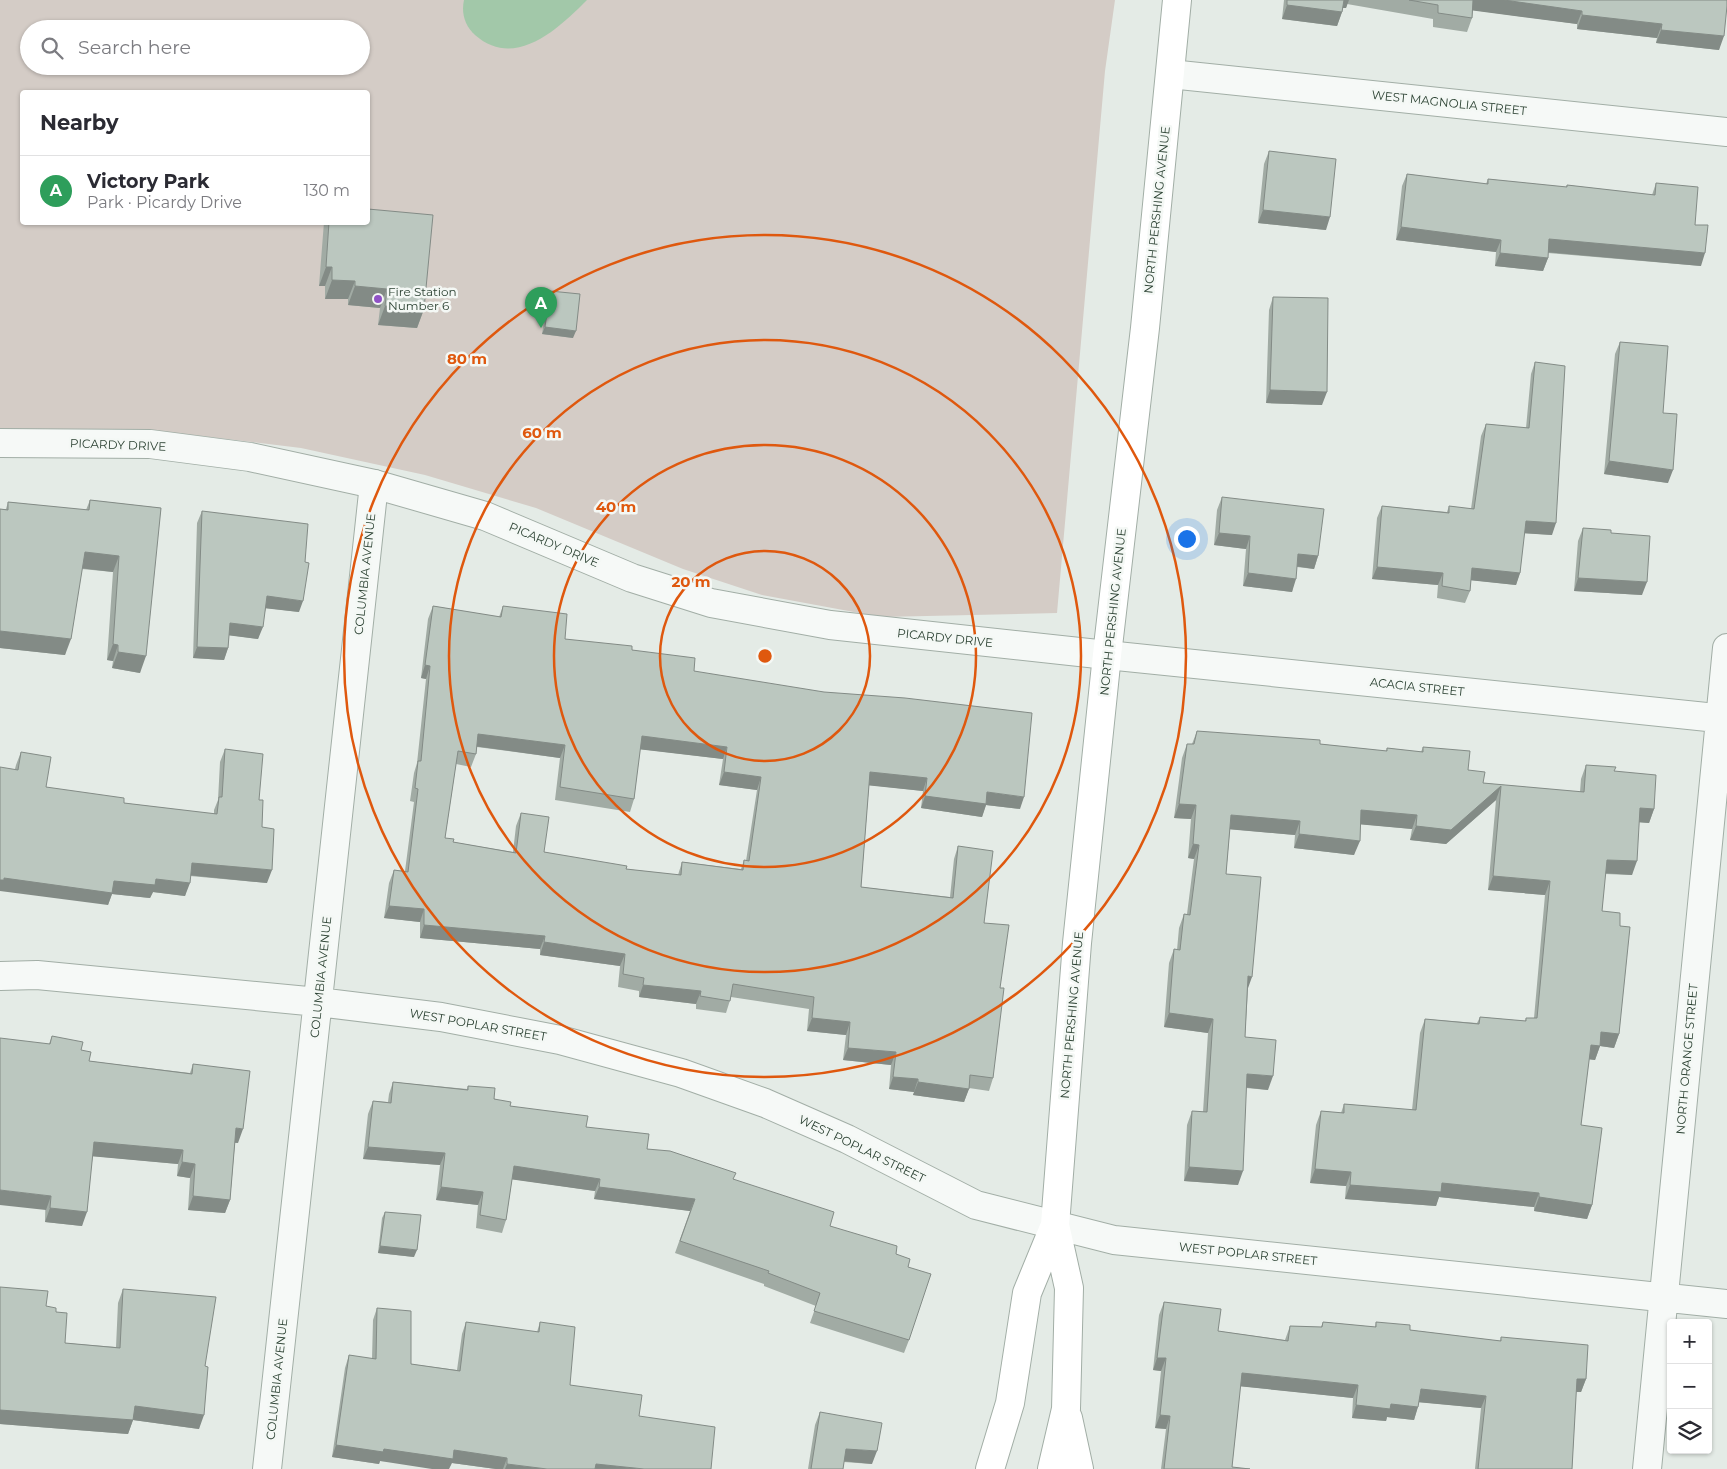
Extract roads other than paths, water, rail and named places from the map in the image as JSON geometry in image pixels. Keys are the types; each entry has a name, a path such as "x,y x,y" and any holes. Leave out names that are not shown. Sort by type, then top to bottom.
{"main road":[{"name":"NORTH PERSHING AVENUE","path":"1052,1469 1066,1409 1069,1288 1055,1225 1078,943 1107,655 1145,328 1177,0"},
{"name":"NORTH PERSHING AVENUE","path":"990,1469 1010,1403 1027,1293 1055,1225"},
{"path":"1066,1409 1079,1469"}],"street":[{"name":"WEST MAGNOLIA STREET","path":"1170,74 1727,132"},
{"name":"PICARDY DRIVE","path":"0,443 150,444 250,457 374,484 486,516 632,578 711,603 830,625 1107,655"},
{"name":"COLUMBIA AVENUE","path":"267,1469 374,484"},
{"name":"NORTH ORANGE STREET","path":"1647,1469 1723,718 1727,648"},
{"name":"ACACIA STREET","path":"1107,655 1723,718"},
{"name":"WEST POPLAR STREET","path":"0,976 37,975 318,1002 441,1017 560,1040 681,1073 765,1103 847,1139 976,1205 1114,1240 1727,1304"}],"place":[{"name":"Fire Station Number 6","path":"378,299"},
{"name":"Victory Park","path":"541,328"}]}
